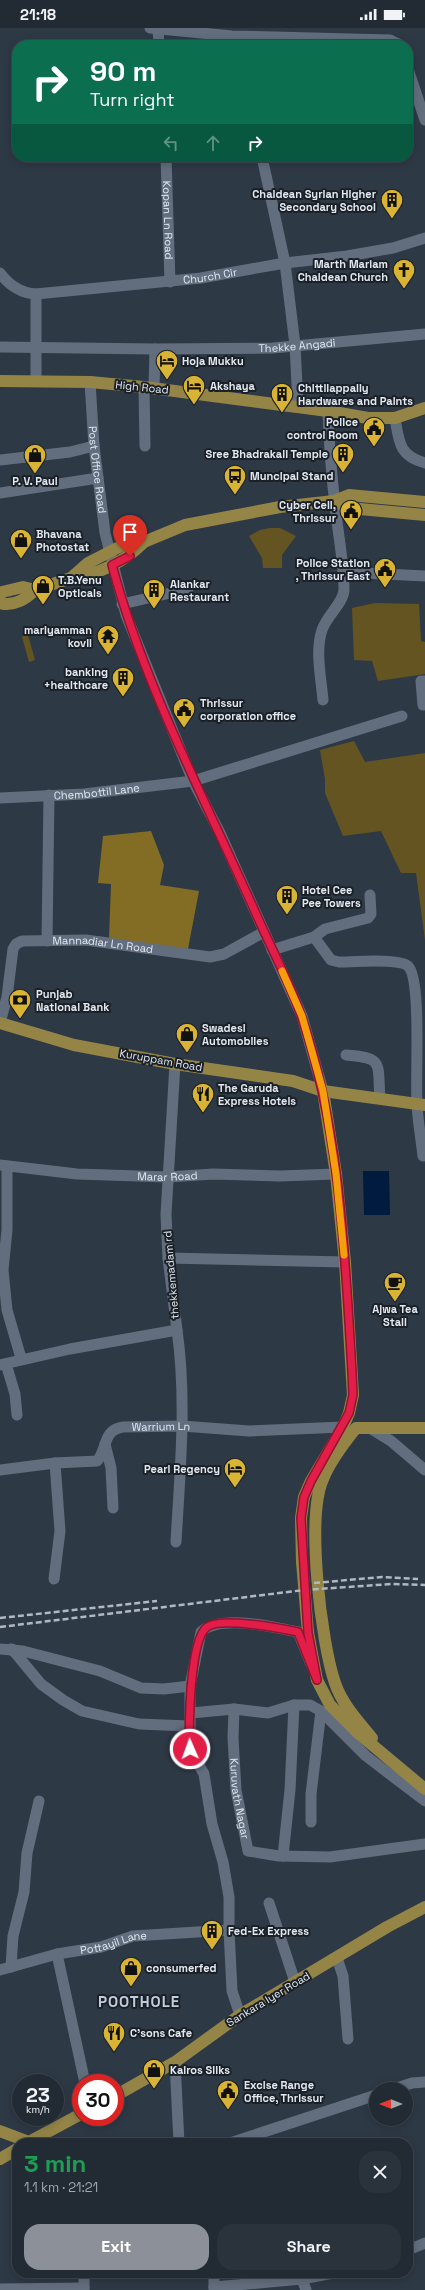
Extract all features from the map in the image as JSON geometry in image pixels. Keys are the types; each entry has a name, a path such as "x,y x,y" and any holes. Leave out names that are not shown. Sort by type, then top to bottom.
{"main road":[{"name":"High Road","path":"0,381 36,380 90,382 298,406 368,418 395,418 425,408"},
{"path":"71,578 88,563 125,544 144,542 185,525 280,507 334,501 349,495 425,502"},
{"path":"334,501 349,508 425,515"},
{"path":"0,603 5,605 26,599 35,590 71,578 93,575 130,556 144,542"},
{"path":"0,595 2,592 23,587 35,590"},
{"name":"Kuruppam Road","path":"0,1023 74,1045 175,1064 293,1081 323,1091 421,1104"},
{"path":"323,1091 336,1174 345,1262 353,1395 357,1417 360,1422 370,1428"},
{"path":"353,1395 349,1413 343,1428 311,1481 304,1497 301,1518 302,1562 307,1618 317,1680 330,1705 342,1719 425,1789"},
{"path":"343,1428 425,1428"},
{"path":"356,1428 344,1442 323,1478 315,1513 317,1565 326,1648 335,1683 351,1712 388,1758"},
{"name":"Sankara Iyer Road","path":"124,2091 174,2062 240,2015 387,1927 425,1907"},
{"path":"38,2138 72,2119"},
{"path":"0,2131 17,2138"},
{"path":"0,2159 12,2152"}],"street":[{"path":"158,40 154,28 234,40 280,33 390,40"},
{"path":"413,84 425,120"},
{"name":"Kopan Ln Road","path":"166,162 170,282"},
{"path":"263,162 285,263 295,345 298,406"},
{"name":"Church Cir","path":"0,273 9,283 25,294 36,294 170,282 285,263 347,256 386,249 425,238"},
{"path":"36,294 36,380"},
{"name":"Thekke Angadi","path":"0,347 155,349 273,348 425,334"},
{"path":"145,446 149,388 155,349"},
{"name":"Post Office Road","path":"90,382 94,446 98,478 109,552 122,604 193,781 220,833 302,1016 323,1091"},
{"path":"323,700 319,657 322,631 327,617 341,602 344,592 343,572 330,466 328,411"},
{"path":"395,418 400,444 412,460 425,463"},
{"path":"0,460 70,452 94,446"},
{"path":"0,492 98,478"},
{"path":"343,572 425,576"},
{"path":"122,604 188,589"},
{"path":"423,705 421,681 425,681"},
{"name":"Chembottil Lane","path":"0,798 84,794 193,781 402,716"},
{"path":"47,941 49,795"},
{"path":"272,950 314,937 325,929 368,918 371,914 370,895"},
{"name":"Mannadiar Ln Road","path":"0,1023 7,997 13,949 16,944 22,941 86,940 210,957 224,954 264,932"},
{"path":"314,937 331,960 339,962 397,962 408,966 413,974 420,998 423,1156"},
{"path":"346,1055 368,1057 378,1066 380,1098"},
{"name":"thekkemadam rd","path":"3,1364 21,1358 177,1330 168,1258 166,1214 175,1064"},
{"path":"3,1166 7,1230 3,1270 7,1310 21,1358"},
{"name":"Marar Road","path":"3,1166 77,1174 168,1177 213,1174 280,1176 336,1174"},
{"path":"168,1258 345,1262"},
{"path":"176,1542 182,1426 182,1366 177,1330"},
{"path":"3,1364 15,1394 16,1415"},
{"name":"Warrium Ln","path":"0,1470 55,1463 97,1461 101,1456 104,1442 110,1432 115,1428 182,1426 249,1431 343,1428"},
{"path":"370,1428 391,1441 425,1470"},
{"path":"104,1442 111,1468 113,1508"},
{"path":"54,1579 60,1531 55,1463"},
{"path":"240,2015 232,1990 229,1897 223,1862 212,1824 204,1774 190,1749 190,1686 201,1632 207,1626 215,1624 256,1624 298,1632 317,1680"},
{"path":"0,1648 12,1649 100,1671 141,1688 164,1689 190,1686"},
{"path":"12,1649 41,1684 63,1700 82,1711 139,1724 189,1726"},
{"path":"191,1713 234,1709 268,1713 294,1705 310,1705 321,1711 366,1756 425,1801"},
{"path":"283,1856 290,1790 294,1705"},
{"name":"Kuruvath Nagar","path":"234,1709 233,1738 236,1790 248,1851 283,1856 330,1857 425,1844"},
{"path":"311,1822 311,1794 321,1711"},
{"path":"5,1969 24,1892 27,1853 39,1801"},
{"path":"269,1903 295,1982"},
{"name":"Pottayil Lane","path":"5,1969 57,1954 101,1947 139,1936 229,1930"},
{"path":"57,1954 82,2074"},
{"path":"337,1958 343,1976 348,2039"},
{"path":"174,2062 179,2138"},
{"path":"413,2083 425,2082"},
{"path":"245,2138 369,2097"},
{"path":"413,2248 425,2243"},
{"path":"0,2289 84,2289 84,2278"},
{"path":"214,2278 214,2289 304,2285 321,2278"}],"shaded area":[{"path":"280,528 296,536 282,555 282,568 263,568 262,558 249,536 260,530"},
{"path":"375,603 419,604 421,641 425,642 425,674 378,681 372,661 354,660 352,608"},
{"path":"28,635 35,660 29,662 22,637"},
{"path":"354,741 365,762 425,753 425,940 416,873 401,873 381,831 343,836 325,793 325,779 320,750"},
{"path":"151,831 164,865 160,885 199,891 188,949 109,939 111,884 98,883 103,836"}],"water":[{"path":"363,1171 389,1171 390,1215 364,1215"}],"railway":[{"path":"314,1583 382,1577 418,1579"},
{"path":"0,1627 304,1590 391,1584 425,1585"},
{"path":"0,1618 157,1601"}],"slow traffic":[{"path":"282,971 302,1016 323,1091 336,1174 344,1255"}],"place":[{"name":"Chaldean Syrian Higher Secondary School","path":"392,220"},
{"name":"Marth Mariam Chaldean Church","path":"404,290"},
{"name":"Hoja Mukku","path":"167,380"},
{"name":"Akshaya","path":"194,406"},
{"name":"Chittilappally Hardwares and Paints","path":"282,414"},
{"name":"Police control Room","path":"374,448"},
{"name":"P. V. Paul","path":"35,474"},
{"name":"Sree Bhadrakali Temple","path":"343,474"},
{"name":"Muncipal Stand","path":"235,496"},
{"name":"Cyber Cell, Thrissur","path":"351,530"},
{"name":"Bhavana Photostat","path":"21,560"},
{"name":"Police Station , Thrissur East","path":"385,588"},
{"name":"T.B.Yenu Opticals","path":"43,606"},
{"name":"Alankar Restaurant","path":"154,610"},
{"name":"mariyamman kovil","path":"108,656"},
{"name":"banking +healthcare","path":"123,698"},
{"name":"Thrissur corporation office","path":"184,728"},
{"name":"Hotel Cee Pee Towers","path":"287,916"},
{"name":"Punjab National Bank","path":"20,1020"},
{"name":"Swadesi Automobiles","path":"187,1054"},
{"name":"The Garuda Express Hotels","path":"203,1114"},
{"name":"Ajwa Tea Stall","path":"395,1302"},
{"name":"Pearl Regency","path":"235,1488"},
{"name":"Fed-Ex Express","path":"212,1950"},
{"name":"consumerfed","path":"131,1988"},
{"name":"C'sons Cafe","path":"114,2052"},
{"name":"Kairos Silks","path":"154,2090"},
{"name":"Excise Range Office, Thrissur","path":"228,2110"}],"district":[{"name":"POOTHOLE","path":"139,2002"}],"route":[{"path":"130,556 112,565 122,604 193,781 220,833 302,1016 323,1091 336,1174 347,1291 352,1372 353,1395 349,1413 343,1428 311,1481 304,1497 301,1518 302,1562 308,1633 317,1680 298,1632 256,1624 215,1624 207,1626 201,1632 198,1640 190,1686 190,1749"}]}
